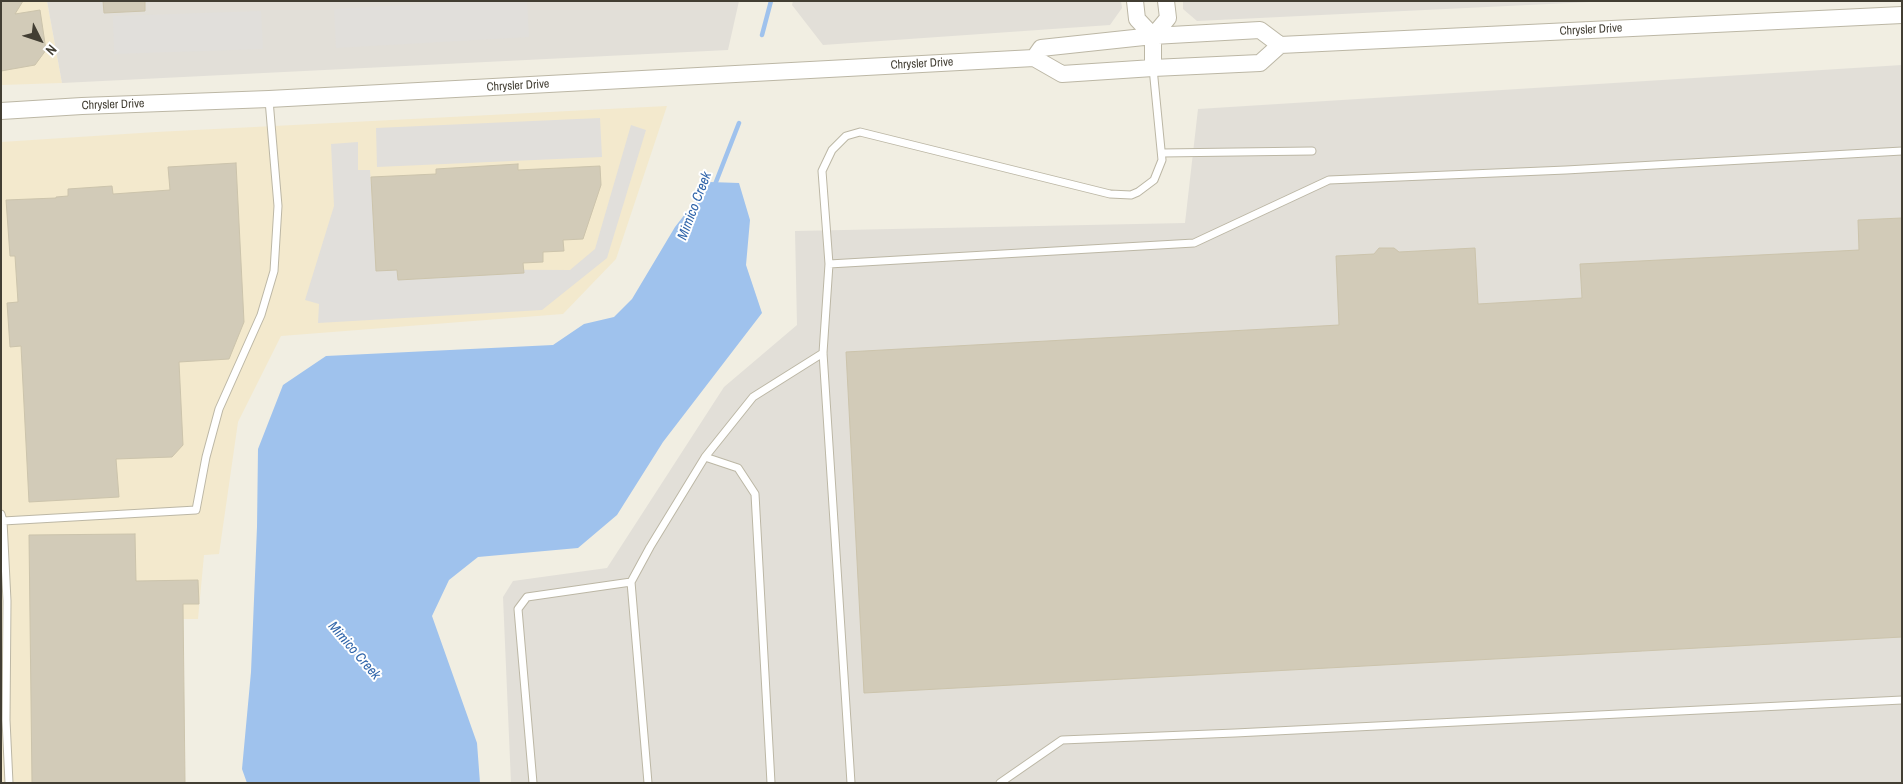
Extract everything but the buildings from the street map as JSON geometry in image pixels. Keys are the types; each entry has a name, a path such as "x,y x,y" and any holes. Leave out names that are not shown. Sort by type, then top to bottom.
{"street":[{"path":"1135,1 1137,19 1153,36"},
{"path":"1153,68 1153,36 1168,18 1166,1"},
{"name":"Chrysler Drive","path":"1,111 269,99 1034,58 1041,48 1153,36 1260,30 1280,45 1902,15"},
{"path":"1034,58 1062,74 1260,63 1280,45"}],"lane":[{"path":"851,783 823,353 829,264 822,171 832,150 846,136 860,132 1121,196 1138,192 1154,180 1162,160 1153,68"},
{"path":"9,783 6,720 7,601 2,518 196,510 206,456 218,409 261,314 274,271 278,206 269,99"},
{"path":"1162,153 1312,151"},
{"path":"829,264 1194,243 1329,180 1566,170 1902,151"},
{"path":"648,783 631,582 650,546 705,457 753,396 823,353"},
{"path":"705,457 738,468 755,494 771,783"},
{"path":"533,783 518,609 527,597 631,582"},
{"path":"1000,783 1062,740 1226,734 1902,700"}],"shaded area":[{"path":"1,1 47,1 62,83 1,85"},
{"path":"47,1 739,1 728,50 62,83"},
{"path":"478,1 527,1 529,37 336,48 334,9"},
{"path":"793,1 1121,1 1122,8 1110,25 823,45 792,5"},
{"path":"1183,1 1611,1 1197,21 1183,9"},
{"path":"261,11 263,49 114,54 113,16"},
{"path":"1902,65 1902,783 511,783 503,597 513,581 607,568 724,387 797,325 795,231 1185,223 1198,109"},
{"path":"667,106 616,259 563,314 281,336 238,422 219,554 204,555 198,619 180,619 183,783 1,783 1,142 156,132"},
{"path":"600,118 602,157 377,167 376,128"},
{"path":"631,125 646,130 607,258 542,310 318,323 319,304 305,300 334,206 331,144 358,142 358,170 370,170 377,269 570,270 595,249"}],"water":[{"path":"710,182 739,183 750,220 746,265 762,313 663,442 617,515 578,548 478,557 449,580 432,616 477,743 480,783 247,783 242,769 251,672 258,449 283,385 326,356 553,345 584,324 614,317 632,299 675,227"}],"waterway":[{"name":"Mimico Creek","path":"762,35 771,1"},
{"name":"Mimico Creek","path":"714,187 739,123"}]}
